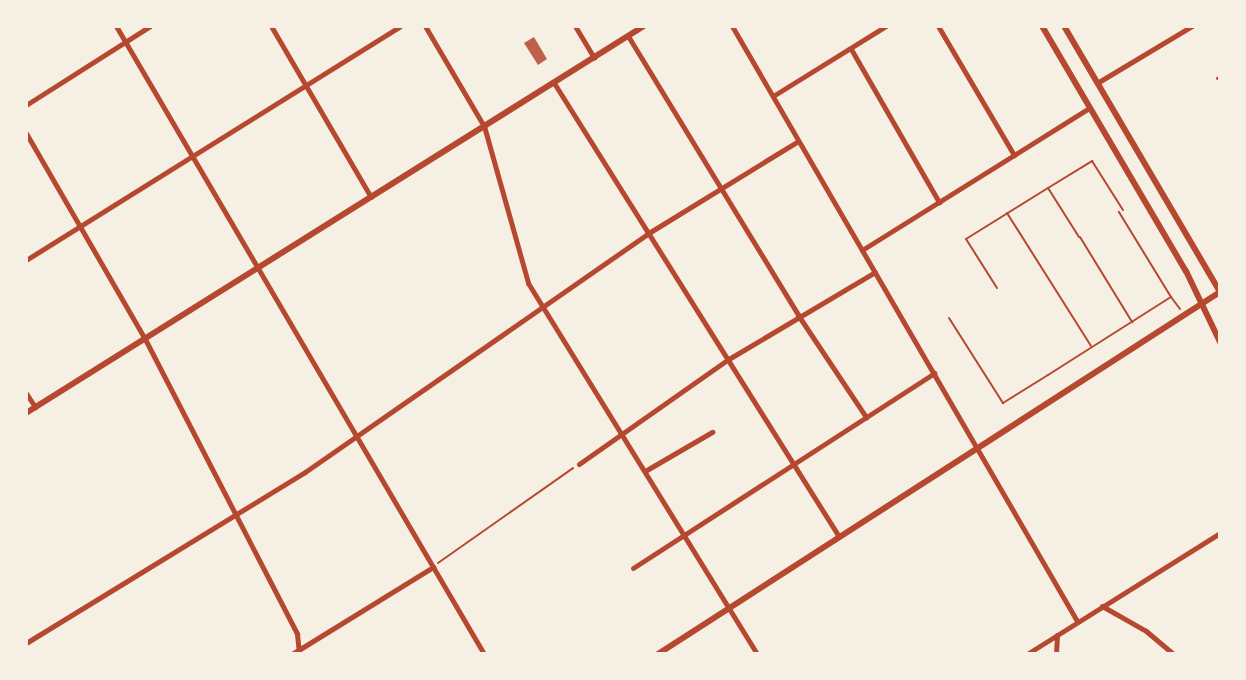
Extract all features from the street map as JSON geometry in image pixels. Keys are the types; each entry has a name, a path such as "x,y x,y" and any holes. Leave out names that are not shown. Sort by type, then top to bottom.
{"street":[{"path":"116,26 484,654"},
{"path":"26,105 150,26"},
{"path":"271,26 372,197"},
{"path":"26,260 400,26"},
{"path":"425,26 484,126 505,191 518,256 541,307 645,471 757,654"},
{"path":"575,26 594,58"},
{"path":"26,413 644,26"},
{"path":"732,26 1077,621"},
{"path":"773,96 886,26"},
{"path":"938,26 1014,155"},
{"path":"1042,26 1202,300 1220,342"},
{"path":"658,654 838,535 1202,300 1220,292 1064,26"},
{"path":"1096,83 1192,26"},
{"path":"628,36 798,315 866,417"},
{"path":"850,49 939,202"},
{"path":"554,83 647,234 838,535"},
{"path":"862,250 1089,108"},
{"path":"26,133 145,338 297,634 299,652"},
{"path":"26,643 357,437 647,234 798,141"},
{"path":"579,464 620,431 727,360 798,315 875,272"},
{"path":"634,568 683,533 934,373"},
{"path":"26,393 35,407"},
{"path":"645,471 712,432"},
{"path":"1027,654 1220,533"},
{"path":"292,654 299,652 433,567"},
{"path":"1102,606 1146,631 1173,654"},
{"path":"1056,654 1057,634"}],"path":[{"path":"997,288 966,238 1092,161 1123,210"},
{"path":"1048,188 1132,322"},
{"path":"1119,212 1171,297 1183,313"},
{"path":"1007,213 1092,347"},
{"path":"949,318 1002,403 1171,297"},
{"path":"433,567 579,464"}],"building":[{"path":"534,37 547,59 538,65 524,43"}]}
